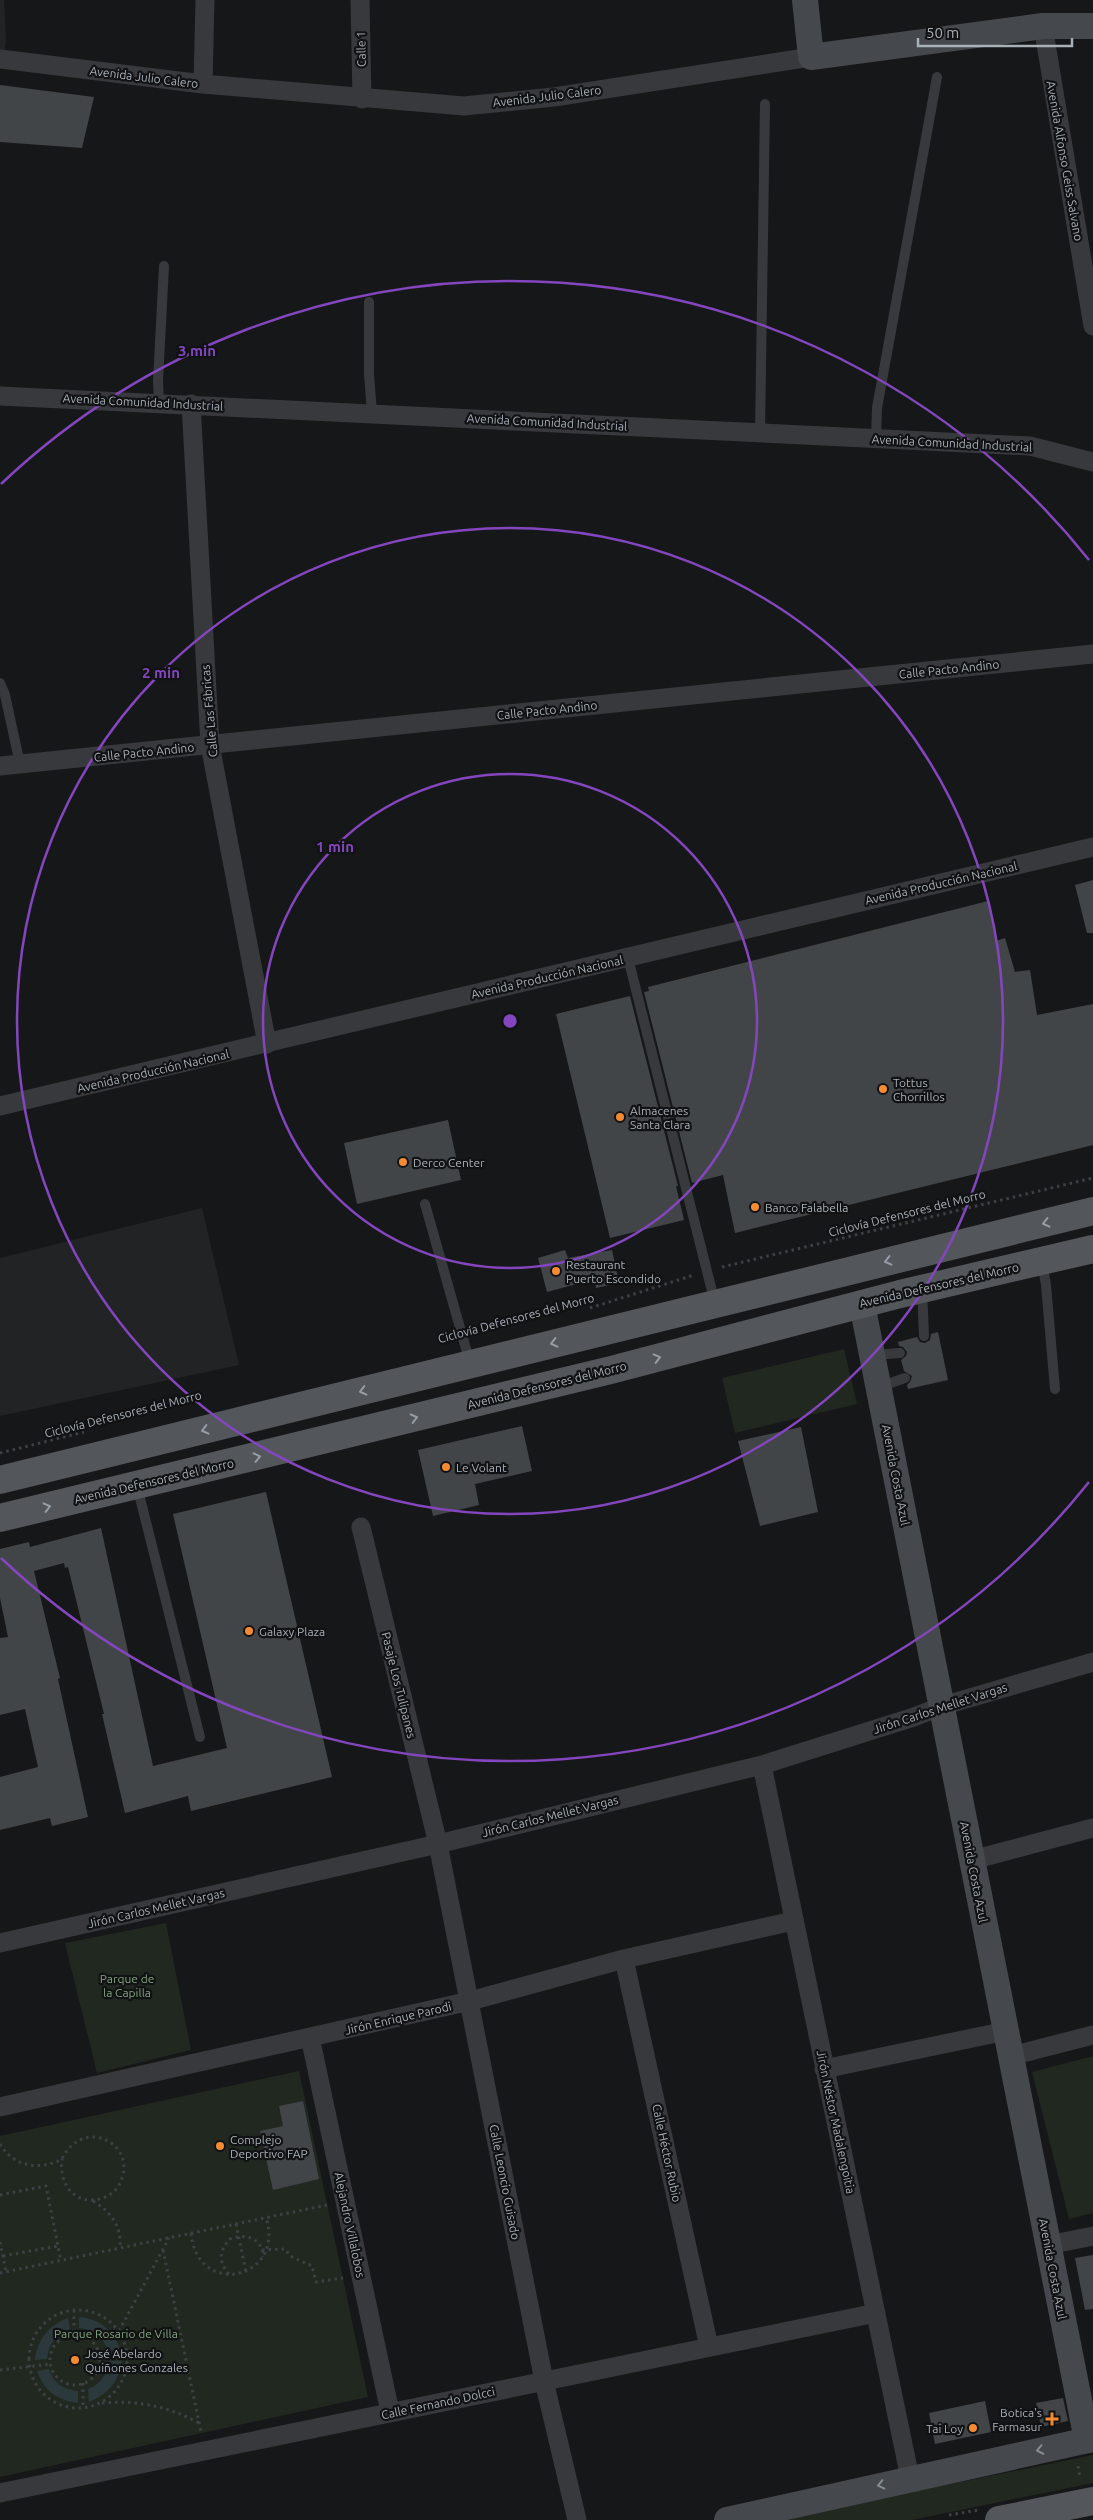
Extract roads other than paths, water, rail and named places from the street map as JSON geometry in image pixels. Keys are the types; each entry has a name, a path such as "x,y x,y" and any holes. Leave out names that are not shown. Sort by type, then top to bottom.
{"main road":[{"path":"0,1480 715,1303 1093,1212"},
{"name":"Avenida Defensores del Morro","path":"0,1518 611,1370 862,1304 1093,1249"},
{"path":"1000,2520 1093,2501"}],"street":[{"path":"203,84 205,0"},
{"name":"Calle 1","path":"360,0 362,99"},
{"path":"805,0 810,57"},
{"name":"Avenida Julio Calero","path":"0,58 203,84 362,99 464,106 554,97 810,57 1043,26 1093,26"},
{"name":"Avenida Alfonso Geiss Salvano","path":"1043,26 1093,326"},
{"name":"Avenida Comunidad Industrial","path":"0,396 159,402 1030,446 1093,462"},
{"name":"Calle Las Fábricas","path":"191,404 210,745 267,1044"},
{"name":"Calle Pacto Andino","path":"0,766 1093,654"},
{"name":"Avenida Producción Nacional","path":"0,1106 1093,847"},
{"name":"Avenida Costa Azul","path":"862,1304 1048,2245 1090,2439"},
{"name":"Pasaje Los Tulipanes","path":"361,1527 438,1844"},
{"name":"Jirón Carlos Mellet Vargas","path":"0,1943 438,1844 762,1765 914,1717 942,1706 1093,1662"},
{"name":"Jirón Néstor Madalengoitia","path":"762,1765 910,2478"},
{"path":"972,1860 1093,1828"},
{"name":"Calle Leoncio Guisado","path":"438,1844 544,2381 577,2520"},
{"name":"Jirón Enrique Parodi","path":"0,2107 470,2001 624,1958 793,1921"},
{"name":"Calle Héctor Rubio","path":"624,1958 709,2347"},
{"path":"824,2069 1008,2044 1093,2035"},
{"name":"Alejandro Villalobos","path":"310,2037 390,2412"},
{"path":"1048,2245 1093,2236"},
{"name":"Calle Fernando Dolcci","path":"0,2493 876,2313"},
{"path":"728,2520 1090,2439"}],"lane":[{"path":"876,439 877,408 937,77"},
{"path":"760,433 765,104"},
{"path":"159,402 158,381 164,266"},
{"path":"369,302 369,374 372,413"},
{"path":"0,683 5,695 20,764"},
{"path":"628,958 715,1303"},
{"path":"425,1204 470,1364"},
{"path":"1041,1261 1046,1285 1055,1389"},
{"path":"922,1289 924,1336"},
{"path":"872,1355 900,1353"},
{"path":"878,1387 905,1378"},
{"path":"137,1485 200,1738"}],"place":[{"name":"Tottus Chorrillos","path":"883,1089"},
{"name":"Almacenes Santa Clara","path":"620,1117"},
{"name":"Derco Center","path":"403,1162"},
{"name":"Banco Falabella","path":"755,1207"},
{"name":"Restaurant Puerto Escondido","path":"556,1271"},
{"name":"Le Volant","path":"446,1467"},
{"name":"Galaxy Plaza","path":"249,1631"},
{"name":"Complejo Deportivo FAP","path":"220,2146"},
{"name":"José Abelardo Quiñones Gonzales","path":"75,2360"},
{"name":"Botica's Farmasur","path":"1052,2419"},
{"name":"Tai Loy","path":"973,2428"}],"park label":[{"name":"Parque de la Capilla","path":"127,1985"},
{"name":"Parque Rosario de Villa","path":"116,2333"}]}
